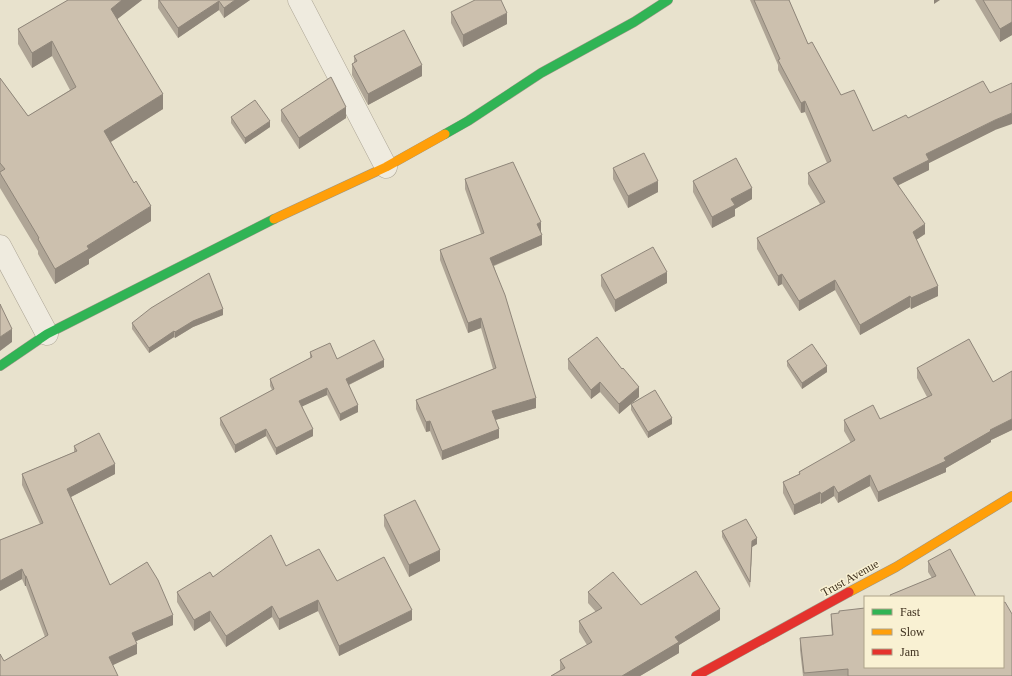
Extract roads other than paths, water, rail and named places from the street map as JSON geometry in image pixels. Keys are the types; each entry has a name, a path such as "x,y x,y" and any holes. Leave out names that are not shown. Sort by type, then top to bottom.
{"street":[{"path":"299,0 386,167"},
{"path":"0,366 47,334 260,225 386,167 468,121 541,73 628,25 668,0"},
{"path":"0,246 47,334"},
{"name":"Trust Avenue","path":"696,676 896,567 1012,496"}]}
